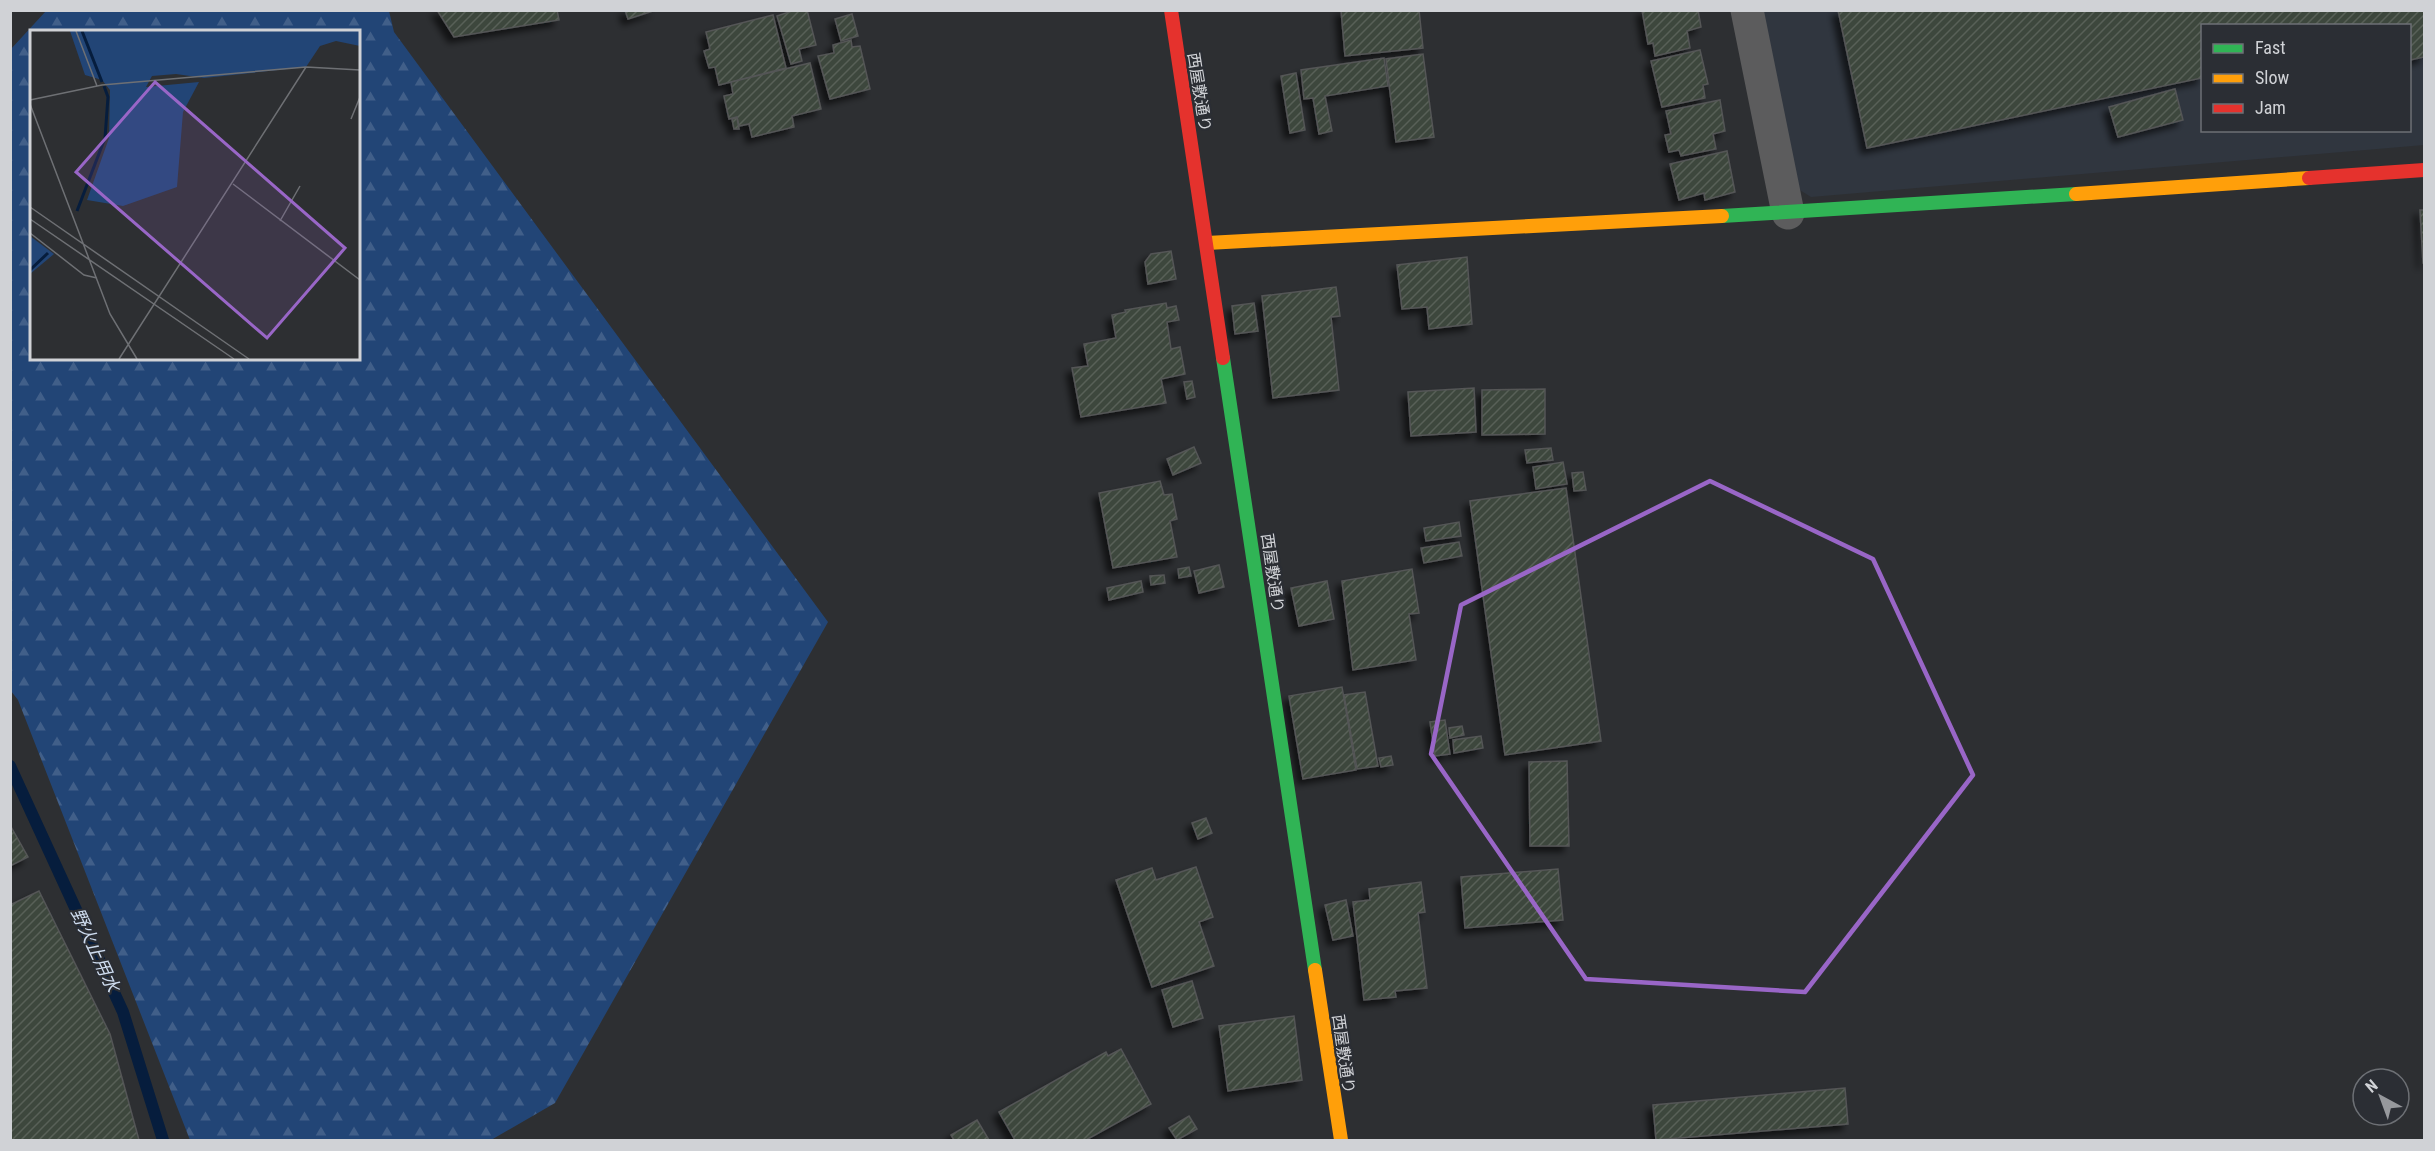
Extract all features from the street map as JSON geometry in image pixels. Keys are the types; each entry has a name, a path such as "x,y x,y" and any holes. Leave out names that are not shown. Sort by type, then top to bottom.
{"street":[{"name":"西屋敷通り","path":"1171,10 1341,1140"},
{"path":"1747,10 1788,213"},
{"path":"1207,243 1788,213 2424,170"}],"highlighted area":[{"path":"1710,481 1873,559 1973,775 1805,992 1586,979 1431,754 1461,605"}],"shaded area":[{"path":"1755,11 2424,11 2424,145 1811,197 1795,187"}],"green space":[{"path":"46,11 389,11 394,32 828,622 555,1103 491,1140 190,1140 18,700 11,691 11,49"}],"building":[{"path":"437,10 557,10 559,20 454,37"},
{"path":"625,10 656,10 628,19"},
{"path":"795,10 807,10 816,45 799,49 802,61 791,64 777,16"},
{"path":"1341,10 1419,10 1423,48 1345,56"},
{"path":"1642,10 1698,10 1701,27 1687,31 1690,48 1655,56 1653,43 1648,44"},
{"path":"1838,10 2424,10 2424,57 2411,60 2411,24 2201,24 2201,78 1867,148"},
{"path":"852,14 858,36 841,41 835,19"},
{"path":"773,15 786,68 719,85 715,67 709,68 704,51 710,49 706,32"},
{"path":"851,40 852,47 860,46 870,89 830,99 818,56 834,53 833,45"},
{"path":"1700,50 1708,84 1703,85 1705,98 1662,107 1651,61"},
{"path":"1423,54 1434,137 1396,142 1386,59"},
{"path":"1384,58 1388,86 1325,96 1332,131 1319,134 1313,98 1304,99 1301,70"},
{"path":"810,63 821,109 792,116 794,127 752,137 749,124 739,126 737,117 729,119 724,96 733,94 731,82"},
{"path":"1296,73 1305,130 1290,133 1281,76"},
{"path":"2175,89 2183,120 2118,137 2109,107"},
{"path":"1720,100 1725,131 1713,134 1716,149 1681,156 1679,150 1669,152 1665,135 1671,134 1666,111"},
{"path":"737,118 739,129 734,129 732,119"},
{"path":"1727,151 1735,192 1705,200 1704,193 1679,200 1670,164"},
{"path":"2420,210 2424,210 2424,263 2423,263"},
{"path":"1171,251 1176,279 1148,284 1145,262 1151,254"},
{"path":"1467,257 1472,324 1429,329 1427,307 1402,309 1397,265"},
{"path":"1336,287 1340,316 1331,317 1339,390 1273,398 1262,296"},
{"path":"1166,303 1167,308 1176,306 1179,320 1167,322 1171,349 1180,347 1185,374 1161,379 1166,403 1081,417 1072,368 1088,366 1084,344 1116,338 1112,315 1126,312 1125,310"},
{"path":"1254,303 1258,331 1235,334 1232,306"},
{"path":"1192,381 1195,397 1187,399 1184,382"},
{"path":"1474,388 1476,432 1411,436 1408,392"},
{"path":"1545,389 1545,434 1482,435 1482,390"},
{"path":"1194,447 1201,463 1173,475 1167,459"},
{"path":"1551,448 1553,460 1527,463 1525,450"},
{"path":"1563,462 1567,484 1536,489 1533,467"},
{"path":"1583,472 1586,490 1574,491 1572,473"},
{"path":"1160,481 1164,495 1172,494 1177,519 1170,521 1177,557 1113,568 1099,493"},
{"path":"1566,488 1601,741 1505,755 1470,501"},
{"path":"1459,522 1461,536 1426,541 1424,528"},
{"path":"1459,542 1462,556 1424,563 1421,548"},
{"path":"1219,565 1224,587 1199,593 1194,571"},
{"path":"1189,567 1191,576 1179,578 1178,569"},
{"path":"1412,569 1419,613 1409,614 1416,660 1353,670 1342,581"},
{"path":"1164,575 1165,583 1151,585 1150,576"},
{"path":"1141,581 1143,592 1109,600 1107,588"},
{"path":"1327,581 1334,619 1299,626 1291,588"},
{"path":"1342,687 1356,770 1303,779 1289,696"},
{"path":"1365,692 1378,766 1357,769 1344,695"},
{"path":"1445,720 1450,754 1435,756 1430,722"},
{"path":"1462,726 1464,735 1450,738 1449,728"},
{"path":"1481,736 1483,748 1454,753 1453,740"},
{"path":"1391,756 1393,765 1381,767 1379,758"},
{"path":"1567,761 1569,846 1530,846 1529,762"},
{"path":"1206,818 1212,833 1198,839 1192,823"},
{"path":"10,825 28,857 10,866"},
{"path":"1196,867 1213,917 1199,922 1214,966 1152,987 1116,880 1152,868 1156,880"},
{"path":"1558,869 1563,920 1465,928 1461,877"},
{"path":"1421,882 1425,912 1418,913 1427,988 1395,991 1396,997 1364,1000 1353,902 1370,900 1369,889"},
{"path":"39,891 110,1034 139,1140 10,1140 10,905"},
{"path":"1346,900 1353,936 1333,940 1325,905"},
{"path":"1192,981 1203,1018 1173,1027 1162,990"},
{"path":"1294,1016 1302,1080 1228,1091 1219,1026"},
{"path":"1121,1049 1151,1104 1086,1140 1015,1140 999,1112 1106,1052 1108,1056"},
{"path":"1845,1088 1848,1124 1656,1140 1653,1105"},
{"path":"1189,1116 1197,1129 1177,1140 1169,1128"},
{"path":"977,1120 989,1140 954,1140 951,1135"}],"waterway":[{"name":"野火止用水","path":"10,766 123,1012 163,1140"}],"traffic: fast":[{"path":"1722,216 2076,194"},
{"path":"1223,358 1315,970"}],"traffic: slow":[{"path":"2076,194 2309,178"},
{"path":"1207,243 1722,216"},
{"path":"1315,970 1341,1140"}],"traffic: jam":[{"path":"1171,10 1223,358"},
{"path":"2309,178 2424,170"}]}
